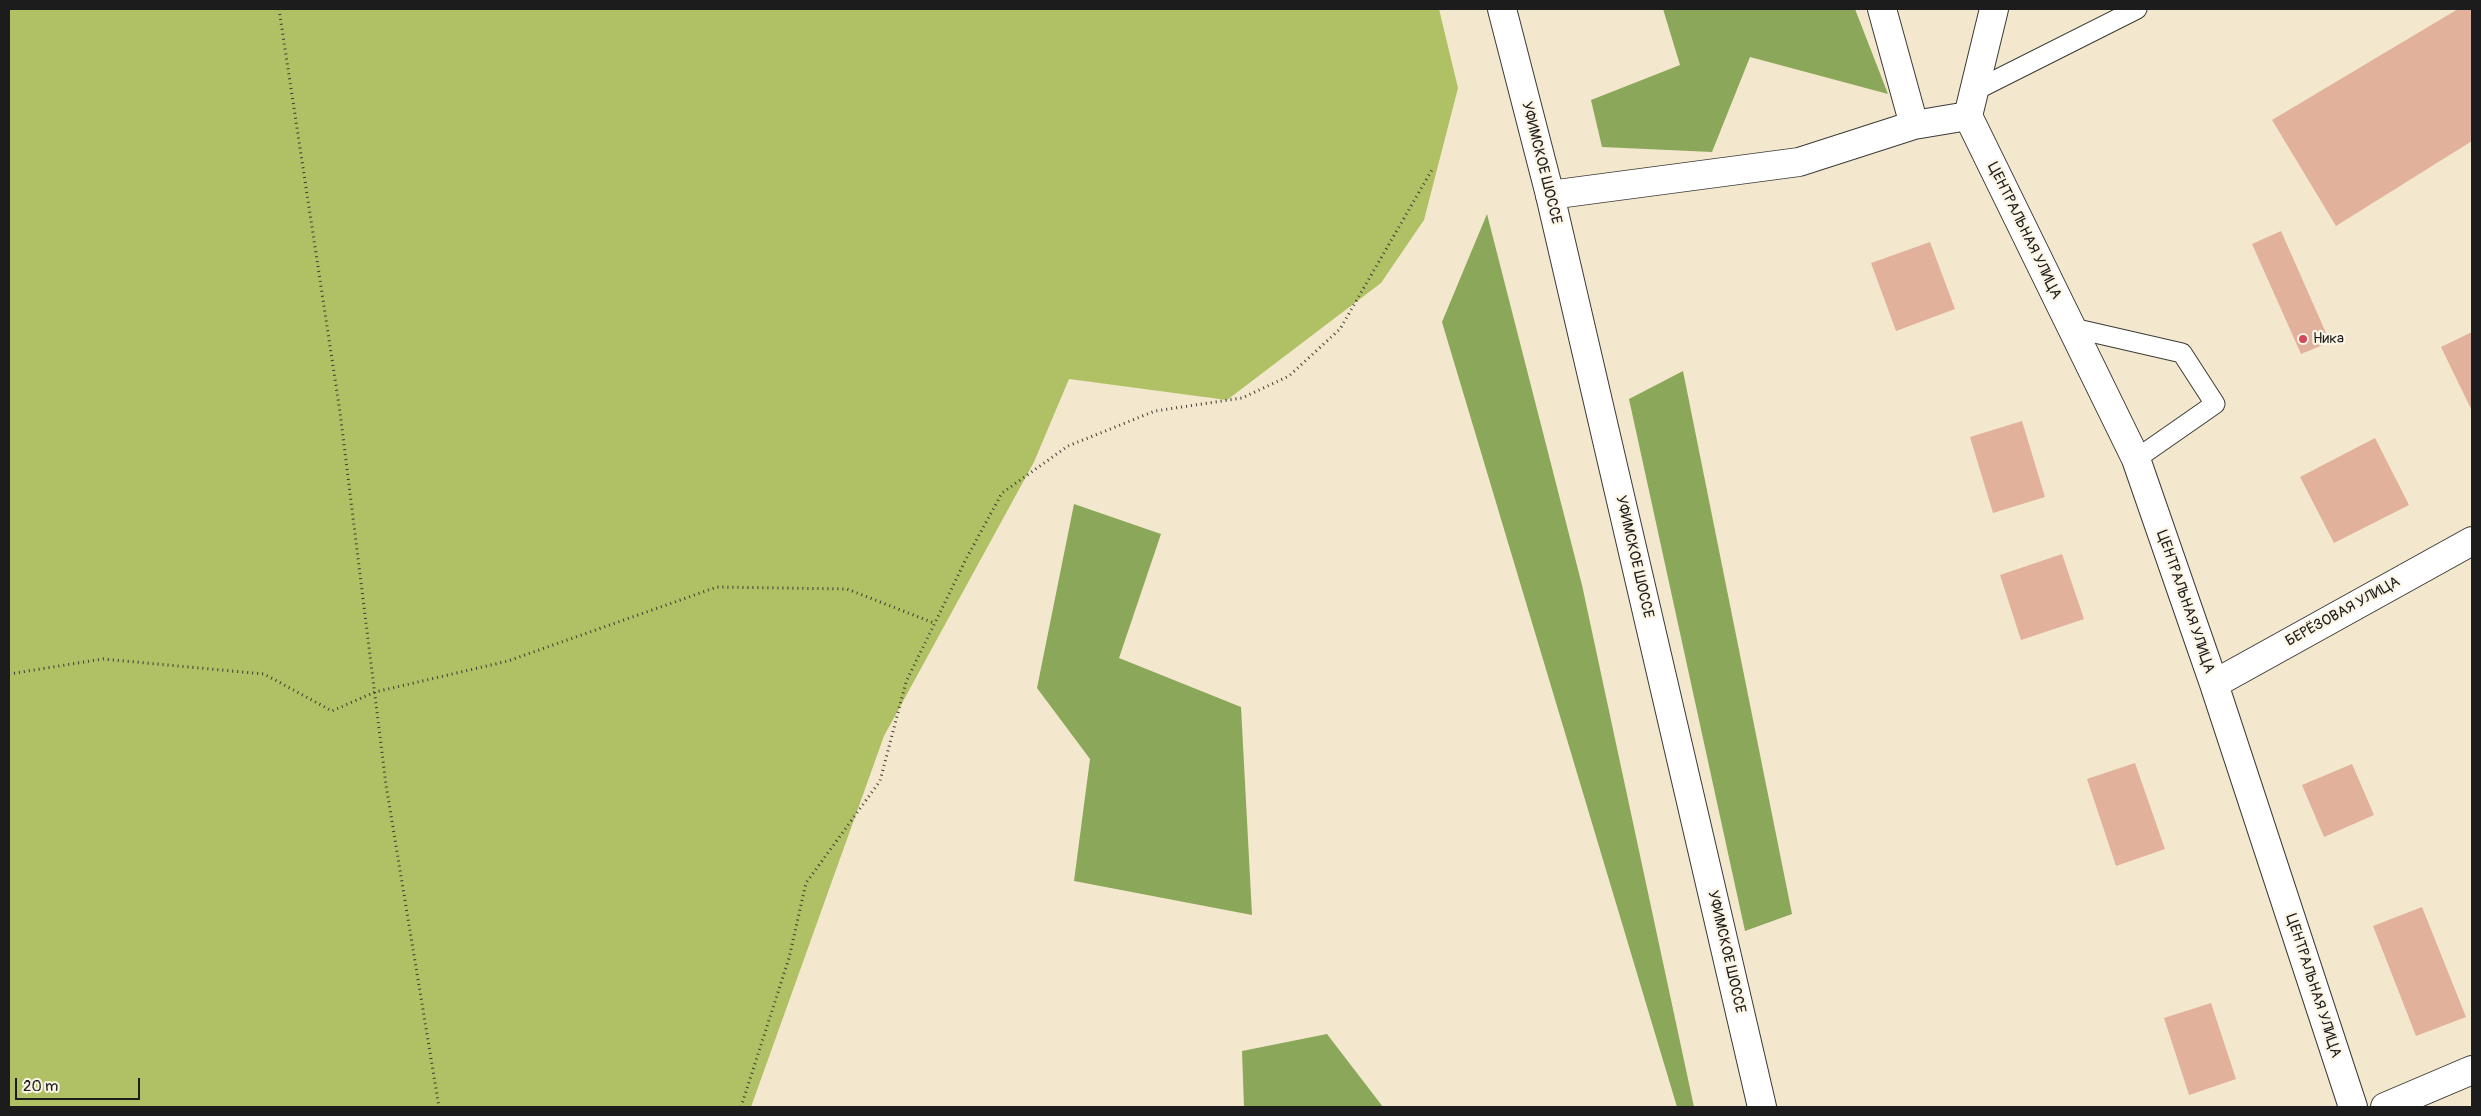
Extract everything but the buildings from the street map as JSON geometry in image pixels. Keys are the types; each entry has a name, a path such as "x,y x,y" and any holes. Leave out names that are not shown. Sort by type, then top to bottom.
{"street":[{"name":"УФИМСКОЕ ШОССЕ","path":"1502,9 1550,196 1762,1107"},
{"path":"1882,9 1914,125"},
{"path":"1550,196 1798,162 1914,125 1968,116 1994,9"},
{"name":"ЦЕНТРАЛЬНАЯ УЛИЦА","path":"1968,116 2136,459 2214,684 2353,1107"},
{"name":"БЕРЁЗОВАЯ УЛИЦА","path":"2214,684 2472,541"},
{"path":"2385,1107 2472,1070"}],"lane":[{"path":"1974,91 2137,9"},
{"path":"2073,328 2182,353 2215,404 2136,459"}],"path":[{"path":"279,9 340,412 386,786 439,1107"},
{"path":"741,1107 790,958 806,883 880,781 906,682 934,623 1002,493 1068,446 1155,411 1242,398 1289,376 1340,329 1433,168"},
{"path":"9,674 103,659 264,674 332,711 375,692 508,661 717,587 847,589 934,623"}],"green space":[{"path":"9,9 1439,9 1458,88 1424,220 1381,283 1227,400 1069,379 1034,462 884,736 751,1107 9,1107"},
{"path":"1663,9 1855,9 1888,94 1750,57 1712,152 1602,147 1591,100 1680,65"},
{"path":"1487,214 1582,585 1694,1107 1677,1107 1442,322"},
{"path":"1683,371 1792,914 1745,931 1629,399"},
{"path":"1074,504 1161,534 1119,658 1241,707 1252,915 1074,881 1090,759 1037,688"},
{"path":"1327,1034 1383,1107 1244,1107 1242,1051"}],"place":[{"name":"Ника","path":"2303,339"}]}
